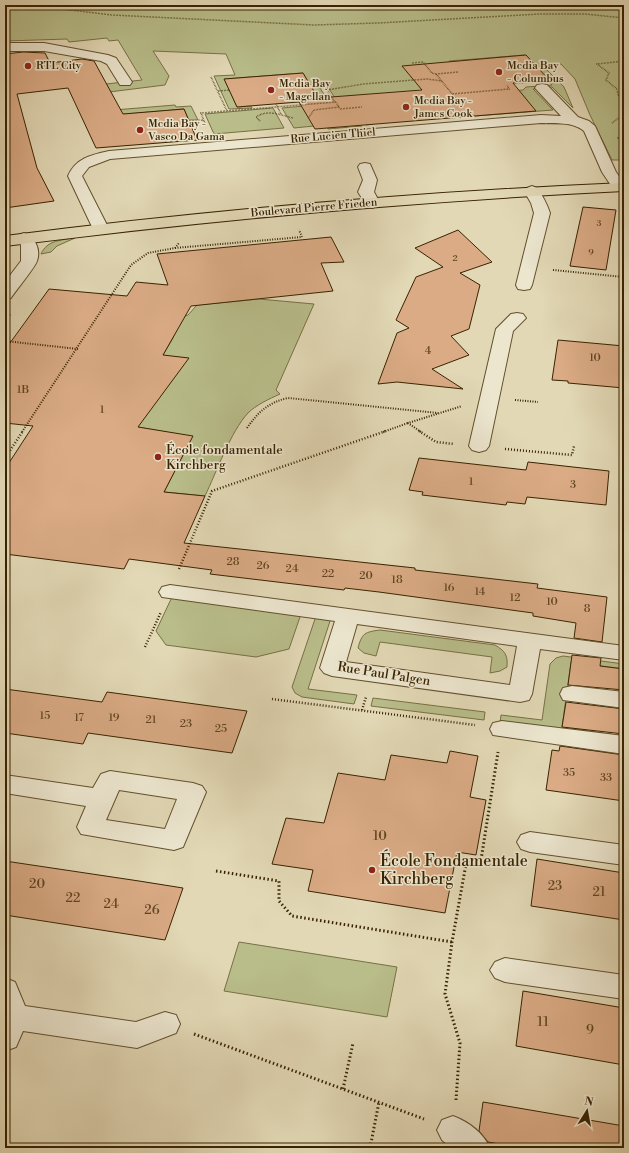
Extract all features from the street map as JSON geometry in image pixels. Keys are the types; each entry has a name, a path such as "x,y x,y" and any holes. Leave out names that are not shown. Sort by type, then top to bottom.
{"main road":[{"name":"Boulevard Pierre Frieden","path":"5,240 238,214 372,202 621,187"}],"street":[{"path":"5,47 44,47 104,58 112,61 125,82"},
{"path":"542,88 573,120"},
{"name":"Rue Lucien Thiel","path":"101,229 75,176 77,169 91,160 103,157 477,124 541,119 573,120 584,124 590,128 609,172 621,187"},
{"path":"365,167 370,180 366,192 372,202"},
{"path":"524,285 542,213 539,203 532,192"},
{"path":"5,294 30,260 29,244 24,238"},
{"path":"479,446 505,329 517,318"},
{"path":"170,592 624,653"},
{"name":"Rue Paul Palgen","path":"348,616 332,668 520,694 530,640"},
{"path":"572,694 624,700"},
{"path":"502,729 624,745"},
{"path":"5,784 102,799"},
{"path":"530,842 624,855"},
{"path":"505,970 624,987"},
{"path":"8,1015 137,1035 166,1024"}],"path":[{"path":"10,5 37,6 112,15 346,26 532,14 573,14 624,18"},
{"path":"624,61 597,64 609,73 606,80 617,88 618,95 624,102"},
{"path":"412,63 423,62 432,73 436,74 477,124"},
{"path":"436,74 458,72"},
{"path":"211,77 227,111"},
{"path":"362,107 340,109 327,90 340,86 357,86 362,84 369,85 374,83 427,79 442,81"},
{"path":"452,94 510,89 507,85"},
{"path":"218,91 230,90"},
{"path":"209,132 200,113 336,102"},
{"path":"276,104 284,120"},
{"path":"189,121 204,120"},
{"path":"5,458 78,349 131,265 148,253 175,248 302,236 300,232"},
{"path":"175,248 179,242"},
{"path":"528,268 624,277"},
{"path":"5,341 78,349"},
{"path":"247,428 256,413 277,400 288,398 440,413"},
{"path":"145,647 170,592 212,491 408,423"},
{"path":"166,1024 379,1102 463,1139 460,1043 445,994 452,942 466,864 481,860 502,729 272,699"},
{"path":"216,871 279,880 279,901 292,916 452,942"},
{"path":"343,1089 353,1043"},
{"path":"370,1148 379,1102"}],"green space":[{"path":"5,5 624,5 624,160 612,160 590,115 575,79 561,64 542,65 564,87 573,108 552,87 533,89 553,110 475,116 458,95 523,90 526,87 552,85 525,55 449,61 457,71 450,99 373,124 366,125 361,119 358,119 362,126 328,129 325,123 314,126 294,128 282,108 338,103 328,87 320,88 325,96 317,97 303,73 225,79 237,107 251,106 252,108 229,109 214,76 235,75 226,54 153,51 169,76 165,85 101,93 106,84 142,80 118,40 109,41 107,38 69,42 67,39 5,41"},
{"path":"175,105 176,107 191,106 198,120 189,120 184,109 115,115 114,110"},
{"path":"273,108 284,128 214,134 205,114"},
{"path":"75,238 57,246 51,252 41,254 51,243"},
{"path":"259,299 314,304 276,390 280,394 255,407 242,421 224,453 205,496 164,492 192,437 138,427 163,355 173,338 180,318 188,315 197,305"},
{"path":"172,597 301,614 289,649 256,657 166,645 156,631"},
{"path":"316,616 331,618 308,689 357,695 354,704 302,697 295,693 292,687"},
{"path":"380,630 495,645 505,654 507,659 507,667 500,671 490,673 492,657 380,642 376,656 364,653 358,648 361,639 365,634"},
{"path":"563,656 624,664 624,669 571,662 562,727 624,736 624,739 500,723 501,715 542,720 550,664 556,658"},
{"path":"373,698 485,712 484,720 371,706"},
{"path":"239,942 397,967 387,1017 224,991"}],"building":[{"path":"23,52 45,53 50,63 82,59 94,61 123,114 184,109 197,140 96,148 68,88 17,94 37,168 54,201 5,208 5,54"},
{"path":"526,55 551,82 513,83 536,111 315,129 299,102 237,107 224,79 303,73 318,98 422,90 402,66"},
{"path":"583,207 616,210 606,270 570,266"},
{"path":"458,230 492,262 460,273 480,285 469,329 451,336 469,355 432,369 463,389 397,382 378,384 397,333 409,328 396,320 416,277 443,267 415,248"},
{"path":"331,237 344,262 321,263 333,291 191,306 163,355 189,358 138,427 193,436 164,492 205,496 184,543 415,568 415,570 538,584 537,588 607,597 602,642 574,638 576,623 533,616 533,613 379,592 345,588 344,590 210,574 212,570 129,559 124,569 5,554 5,469 33,426 5,423 5,350 49,289 127,296 136,282 168,285 157,254"},
{"path":"558,340 624,346 624,388 568,383 568,381 552,380"},
{"path":"419,458 526,470 528,462 609,471 606,505 527,497 525,504 507,502 506,505 422,495 423,492 409,490"},
{"path":"572,655 601,658 600,666 624,669 624,690 568,685"},
{"path":"5,689 102,702 107,692 247,711 232,753 88,733 83,744 5,733"},
{"path":"566,702 624,709 624,734 562,727"},
{"path":"560,746 624,755 624,801 546,790 552,750 559,751"},
{"path":"450,751 478,756 470,797 486,800 476,855 457,852 445,913 308,891 313,870 272,864 286,818 324,823 338,773 385,780 391,755 447,763"},
{"path":"537,859 624,873 624,920 531,906"},
{"path":"5,861 183,888 165,940 5,915"},
{"path":"523,991 624,1008 624,1065 516,1046"},
{"path":"483,1102 624,1126 624,1148 523,1148 488,1142 479,1131"}],"place":[{"name":"RTL City","path":"28,66"},
{"name":"Media Bay - Columbus","path":"499,72"},
{"name":"Media Bay - Magellan","path":"271,90"},
{"name":"Media Bay - James Cook","path":"406,107"},
{"name":"Media Bay - Vasco Da Gama","path":"140,130"},
{"name":"École fondamentale Kirchberg","path":"158,457"},
{"name":"École Fondamentale Kirchberg","path":"372,870"}]}
